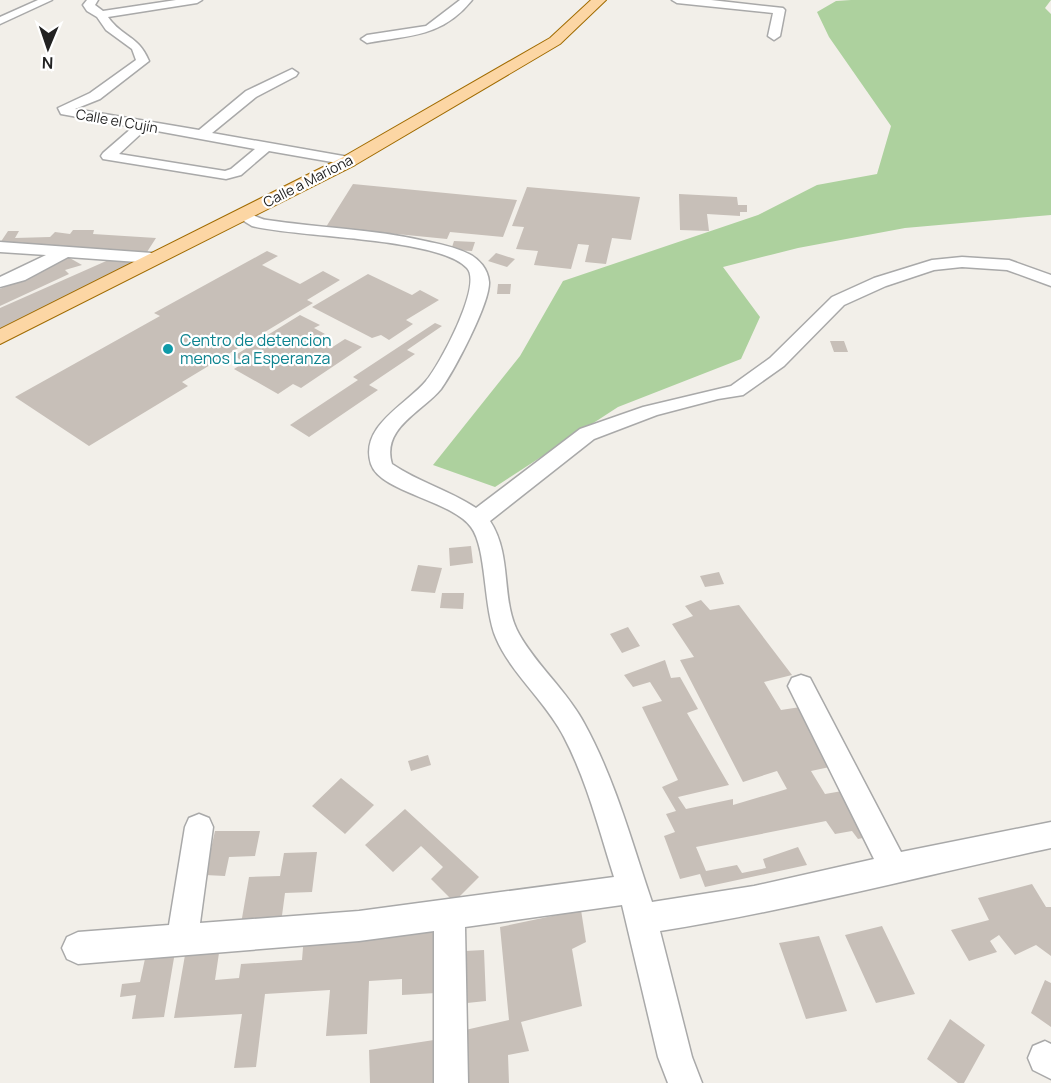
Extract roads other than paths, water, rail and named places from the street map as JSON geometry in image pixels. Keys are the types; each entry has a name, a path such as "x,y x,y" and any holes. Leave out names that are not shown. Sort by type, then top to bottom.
{"main road":[{"name":"Calle a Mariona","path":"0,337 349,161 555,41 599,0"}],"street":[{"path":"0,21 47,0"},
{"name":"Calle el Cujín","path":"93,0 89,7 101,15 110,28 137,47 143,61 95,96 71,104 65,108 66,111 349,161"},
{"path":"101,15 197,0"},
{"path":"367,39 429,29 450,16 467,0"},
{"path":"677,0 779,10 774,36"},
{"path":"200,136 251,94 291,73"},
{"path":"142,126 108,156 226,175 236,172 265,147"},
{"path":"242,215 267,225 417,244 458,255 475,266 480,279 477,300 442,371 428,390 409,405 390,427 379,449 382,467 400,480 450,501 477,519 489,538 500,612 508,638 574,729 602,794 637,904 675,1057 685,1083"},
{"path":"0,247 153,258"},
{"path":"0,282 19,276 65,252"},
{"path":"477,519 587,434 650,411 718,393 736,391 777,362 838,301 880,282 932,265 962,262 1009,265 1051,281"},
{"path":"801,686 894,868"},
{"path":"182,940 200,827"},
{"path":"78,948 359,926 449,914 637,904 754,901 894,868 1051,835"},
{"path":"449,914 451,1083"}],"place":[{"name":"Centro de detencion menos La Esperanza","path":"168,349"}]}
